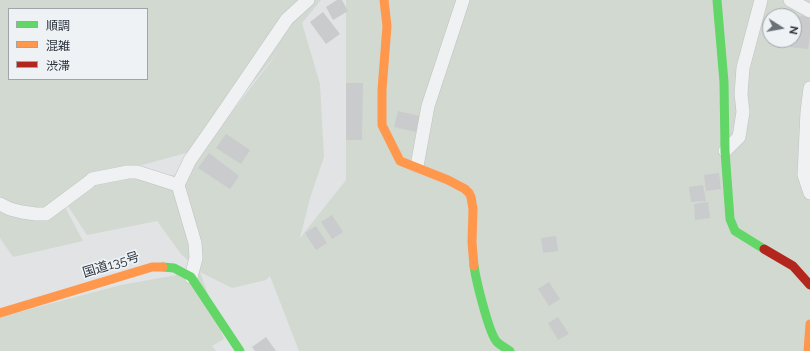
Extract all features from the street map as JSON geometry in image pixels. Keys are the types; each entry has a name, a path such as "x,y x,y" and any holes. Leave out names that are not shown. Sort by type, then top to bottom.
{"main road":[{"path":"384,0 387,26 382,90 382,125 400,161 416,166 448,180 464,188 470,193 473,204 472,241 475,272 479,292 492,333 497,341 510,351"},
{"path":"717,0 724,82 725,151 730,219 735,231 793,266 810,285"},
{"name":"国道135号","path":"0,313 152,266 174,268 191,277 240,351"},
{"path":"808,351 810,324"}],"street":[{"path":"191,277 196,258 195,243 178,185 190,160 274,37 287,19 308,0"},
{"path":"416,166 428,106 463,0"},
{"path":"725,151 739,137 743,112 741,94 743,68 761,0"},
{"path":"790,0 810,11"},
{"path":"810,88 807,112 804,175 810,193"},
{"path":"0,204 10,209 22,212 46,214 92,179 128,172 137,172 178,185"}],"shaded area":[{"path":"0,0 321,0 302,23 320,84 324,157 310,198 300,238 346,180 346,0 810,0 810,351 299,351 270,276 266,280 232,288 200,272 224,339 212,346 216,351 0,351 0,317 121,285 199,271 181,254 157,221 87,235 66,203 64,205 83,241 13,257 0,238","holes":["283,46 183,175 94,178 197,150"]}],"building":[{"path":"337,0 342,0 348,11 333,20 326,7"},
{"path":"323,12 340,34 326,44 310,22"},
{"path":"802,16 810,17 808,49 798,48 802,48"},
{"path":"346,83 363,83 362,140 346,140"},
{"path":"398,111 420,116 416,132 394,127"},
{"path":"226,134 250,150 241,164 216,148"},
{"path":"209,153 239,176 230,189 198,168"},
{"path":"719,173 721,189 706,191 704,175"},
{"path":"703,185 706,201 691,202 689,187"},
{"path":"708,202 710,218 695,220 694,204"},
{"path":"332,215 343,232 332,239 321,222"},
{"path":"316,226 327,243 316,250 305,233"},
{"path":"556,236 558,251 543,253 541,238"},
{"path":"549,282 560,299 549,306 538,289"},
{"path":"558,317 569,334 558,340 548,323"},
{"path":"266,337 276,351 255,351 252,347"}],"traffic: fast":[{"path":"717,0 724,82 725,151 730,219 735,231 764,249"},
{"path":"474,266 477,283 490,329 497,342 510,351"},
{"path":"163,267 174,268 191,277 240,351"}],"traffic: slow":[{"path":"384,0 387,26 382,90 382,125 400,161 448,180 465,189 469,193 473,209 472,242 474,266"},
{"path":"0,313 152,267 163,267"},
{"path":"808,351 810,324"}],"traffic: jam":[{"path":"764,249 793,266 810,285"}]}
